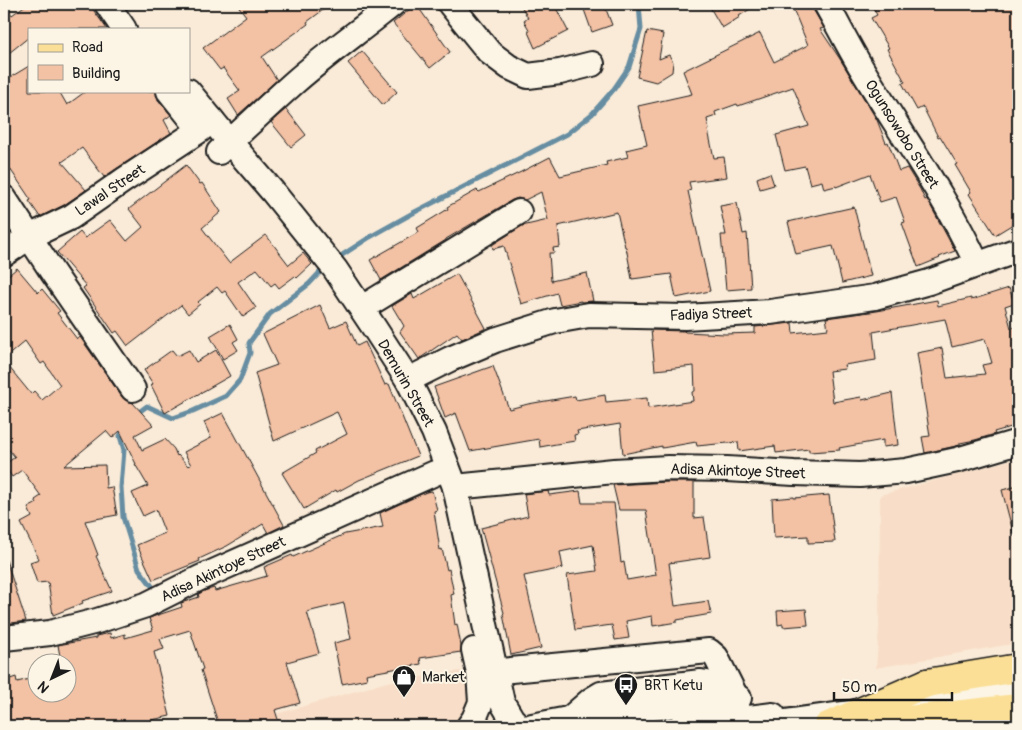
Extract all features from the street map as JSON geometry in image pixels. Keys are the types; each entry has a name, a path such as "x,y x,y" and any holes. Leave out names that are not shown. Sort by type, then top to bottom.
{"main road":[{"path":"856,720 927,683 1018,668"},
{"path":"828,726 856,720 1018,708"}],"street":[{"path":"108,4 123,28"},
{"path":"126,4 141,28"},
{"path":"224,148 296,81 393,4"},
{"path":"450,4 489,52 509,67 528,76 560,72 592,64"},
{"name":"Ogunsowobo Street","path":"826,4 865,73 963,235 977,264"},
{"name":"Demurin Street","path":"170,92 206,125 256,196 308,248 329,274 362,308 408,380 434,432 449,468 466,532 487,673 481,702 469,726"},
{"name":"Demurin Street","path":"189,92 206,125"},
{"name":"Lawal Street","path":"4,254 29,237 72,217 206,125"},
{"path":"4,198 133,389"},
{"path":"362,308 519,212"},
{"name":"Fadiya Street","path":"408,380 450,359 496,340 555,321 589,315 684,317 770,312 875,297 929,282 1018,250"},
{"name":"Demurin Street","path":"329,274 363,337 395,388 422,437 435,474 487,673 512,719 519,726"},
{"name":"Adisa Akintoye Street","path":"455,487 614,471 668,468 860,475 906,471 957,460 1018,442"},
{"name":"Adisa Akintoye Street","path":"4,638 50,633 97,621 146,605 200,578 435,474"},
{"path":"487,673 709,651 716,657 756,711"},
{"path":"532,726 564,723 601,694 701,682 713,684 756,711"},
{"path":"681,726 756,711 927,683"},
{"path":"597,726 756,711 856,720 1018,686"}],"shaded area":[{"path":"1018,458 1018,643 876,668 879,627 880,495"},
{"name":"Market","path":"473,669 479,726 247,726 276,714 387,682"}],"building":[{"path":"4,4 12,15 27,4 89,4 106,28 28,28 28,38 4,57"},
{"path":"237,4 331,4 307,22 308,24 262,57 277,80 238,115 228,99 240,91 223,68 220,70 203,48 246,16"},
{"path":"416,4 450,52 430,68 393,23"},
{"path":"520,4 554,4 568,31 535,48 528,32 530,31 524,21 528,18"},
{"path":"582,4 604,4 612,25 592,32"},
{"path":"708,4 758,4 722,28"},
{"path":"791,4 812,4 824,28 820,29 877,120 899,171 907,168 925,200 927,199 955,251 918,267 902,223 905,222 896,197 880,202 870,174 836,187 824,189 822,181 810,184 805,166 785,170 776,135 809,126 793,87 715,112 716,116 707,119 714,158 724,157 727,177 689,182 691,190 688,191 710,291 676,298 671,274 632,279 617,212 558,226 560,247 553,248 554,253 549,253 551,281 587,273 593,301 560,305 557,293 521,304 504,246 493,249 492,245 522,226 548,220 541,192 525,200 518,198 512,200 381,280 370,260 419,232 417,228 448,209 447,207 477,190 479,192 550,157 560,176 607,165 606,162 628,157 626,150 647,145 638,106 692,94 683,71 760,33 774,62 808,45"},
{"path":"871,4 1018,4 1018,196 1012,200 1018,209 1018,221 995,235 969,194 971,192 955,165 957,164 940,136 938,137 923,107 917,110 902,83 905,82 887,49 889,48 871,18 877,15"},
{"path":"647,31 663,34 659,59 669,55 673,62 672,72 656,82 637,77"},
{"path":"362,51 397,92 383,105 348,63"},
{"path":"28,67 28,92 60,92 67,105 85,92 156,92 158,100 171,115 164,120 171,133 104,177 82,148 62,162 86,190 64,205 40,217 4,160 4,81"},
{"path":"286,109 306,135 291,147 271,122"},
{"path":"186,165 200,184 202,183 221,212 202,228 229,263 266,235 289,265 303,253 312,264 297,278 295,276 279,288 275,283 271,286 257,269 238,282 256,308 243,317 225,291 222,293 217,287 198,302 200,304 188,314 181,305 128,346 117,331 114,333 83,288 86,286 57,252 80,232 85,238 110,220 127,241 143,227 129,209"},
{"path":"770,173 774,185 760,189 757,178"},
{"path":"737,203 743,234 747,233 751,288 726,290 721,235 726,235 720,206"},
{"path":"854,207 871,276 842,283 833,246 796,254 788,222"},
{"path":"17,268 38,293 42,289 60,311 57,313 77,339 80,337 122,397 133,403 153,425 135,435 142,450 165,439 174,449 177,456 188,466 191,465 184,452 211,438 204,422 223,413 284,525 268,533 263,524 227,546 199,559 200,561 153,580 137,545 165,533 156,510 143,516 132,493 148,486 135,464 120,431 112,438 106,431 64,466 105,465 106,488 112,487 117,515 85,521 98,555 96,556 112,591 82,601 83,603 53,615 48,582 37,583 30,562 39,559 21,523 32,517 28,508 37,503 35,500 41,496 22,470 12,477 4,465 15,457 4,444 4,361 31,394 34,391 42,400 60,385 44,362 41,364 25,341 4,359 4,279"},
{"path":"457,274 486,328 462,339 457,333 419,359 400,332 404,326 392,306 412,294 414,299"},
{"path":"1009,288 1014,303 1005,306 1011,328 1018,326 1018,425 994,432 995,434 960,443 960,445 925,453 922,437 930,436 917,353 942,348 947,378 985,374 982,365 992,363 985,339 952,347 945,319 873,332 876,360 844,365 845,369 829,371 833,402 861,397 862,400 892,393 898,445 883,447 883,440 839,448 840,450 809,452 809,449 776,453 775,446 739,451 738,442 697,446 696,442 662,448 662,446 623,454 620,424 577,431 578,434 574,435 575,441 540,447 539,439 470,451 456,413 445,418 434,387 493,366 509,409 575,396 576,400 605,395 606,402 647,398 648,408 693,401 692,392 695,391 694,366 655,370 651,330 725,334 755,333 755,327 792,323 793,333 828,329 826,318 937,300 938,306 971,298 971,300"},
{"path":"320,305 330,328 346,321 357,346 365,342 385,385 389,384 418,456 359,480 337,492 336,490 304,509 282,473 316,453 315,451 347,434 337,412 274,441 255,373 277,365 263,334"},
{"path":"230,324 238,339 233,342 238,350 223,359 210,336"},
{"path":"172,350 177,356 189,350 196,362 216,350 230,376 165,413 151,385 153,384 144,370"},
{"path":"694,482 694,518 704,517 710,557 669,563 675,606 708,601 711,614 653,626 652,616 626,621 629,638 615,640 612,625 575,630 567,575 597,571 593,545 560,552 563,568 524,576 541,648 511,655 504,613 481,528 528,516 524,494 548,491 549,495 580,491 582,503 614,503 621,563 624,562 627,580 656,575 646,510 619,510 613,485"},
{"path":"1018,486 1018,535 1014,536 1002,490"},
{"path":"432,491 437,510 434,511 440,550 442,549 447,570 449,569 454,594 451,595 455,625 457,624 461,652 420,658 421,664 366,674 367,679 342,684 334,643 351,639 344,603 307,612 319,653 287,662 300,703 275,710 280,726 219,726 190,630 160,639 164,649 154,652 170,716 143,722 105,726 4,726 4,681 16,677 17,682 28,679 28,702 78,702 78,652 59,652 58,645 96,638 96,636 110,633 111,638 125,634 125,638 153,630 149,618 182,607 181,603 199,597 198,594 204,591 214,588 215,591 267,576 264,567 292,555 293,557 345,534 383,527 380,513"},
{"path":"829,495 835,542 808,543 808,536 774,538 772,499"},
{"path":"4,560 6,560 26,621 4,624"},
{"path":"806,609 808,625 783,627 783,624 778,625 777,611"}],"waterway":[{"path":"336,259 413,213 567,134 592,114 614,89 629,67 641,29 639,4"},
{"path":"135,415 147,406 173,418 226,396 240,380 250,353 249,343 270,314 309,284 325,267"},
{"path":"124,430 120,436 124,450 121,487 123,517 139,569 152,586"}],"place":[{"name":"Market","path":"404,698"},
{"name":"BRT Ketu","path":"626,706"}]}
